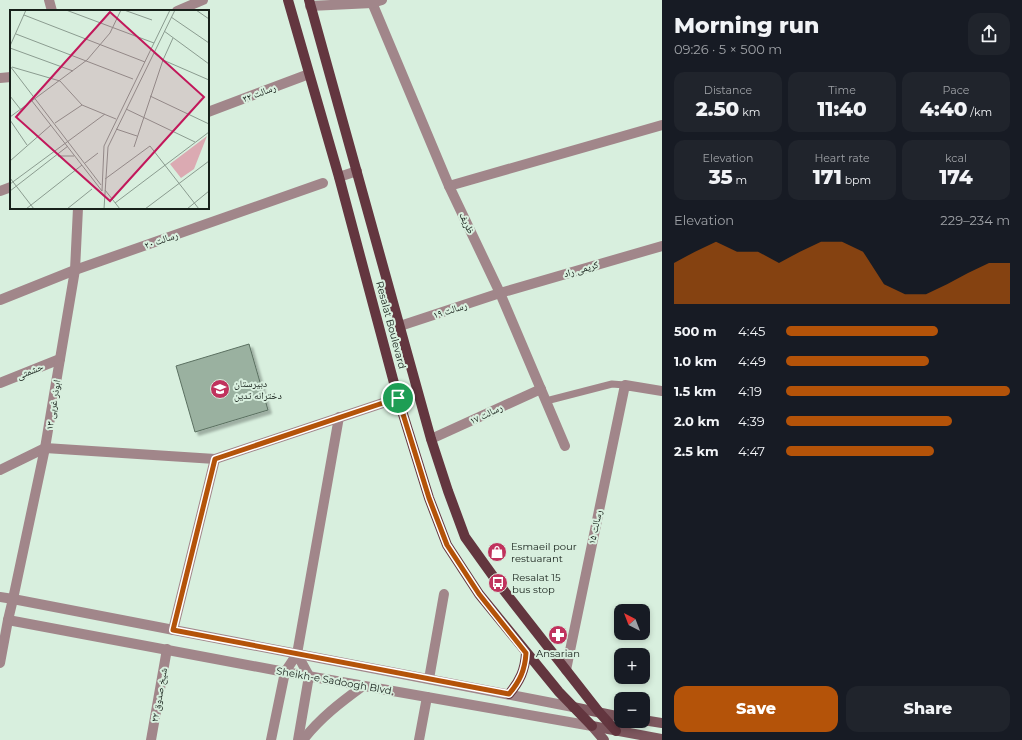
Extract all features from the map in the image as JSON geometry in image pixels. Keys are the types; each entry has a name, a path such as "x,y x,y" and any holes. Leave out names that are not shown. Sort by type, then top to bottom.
{"main road":[{"name":"Resalat Boulevard","path":"288,0 339,177 398,398 429,498 447,545 479,594 526,653 573,707 592,726"},
{"name":"Resalat Boulevard","path":"309,3 432,439 448,491 465,537 498,583 599,712"},
{"path":"509,694 517,685 522,675 526,653"},
{"name":"Sheikh-e Sadoogh Blvd.","path":"573,707 614,715"},
{"path":"599,712 624,740"},
{"path":"650,721 662,723"},
{"path":"592,726 604,740"},
{"name":"Sheikh-e Sadoogh Blvd.","path":"592,726 662,739"}],"street":[{"path":"49,0 52,10"},
{"path":"179,10 203,0"},
{"path":"309,3 372,2 382,0"},
{"name":"ظریف","path":"372,2 449,186 500,293 565,446"},
{"name":"رسالت ۲۲","path":"209,112 309,74"},
{"path":"0,78 10,77"},
{"path":"449,186 662,125"},
{"path":"339,177 357,171"},
{"name":"رسالت ۲۰","path":"0,300 75,270 323,182"},
{"path":"0,191 10,186"},
{"name":"ابوذر غربی ۱۳","path":"0,663 45,448 75,270 78,209"},
{"name":"کریمی راد","path":"500,293 662,246"},
{"name":"رسالت ۱۹","path":"400,326 500,293"},
{"name":"حشمتی","path":"0,383 60,358"},
{"path":"624,385 662,390"},
{"name":"رسالت ۱۵","path":"566,670 624,385"},
{"name":"رسالت ۱۷","path":"432,439 540,389"},
{"path":"0,470 45,448 215,459 398,398"},
{"path":"271,740 285,672 297,654 339,417"},
{"path":"173,630 215,459"},
{"path":"430,679 444,594"},
{"name":"Sheikh-e Sadoogh Blvd.","path":"0,597 573,707"},
{"name":"Sheikh-e Sadoogh Blvd.","path":"8,620 285,672 592,726"},
{"name":"شیخ صدوق ۲۲","path":"151,740 167,649"},
{"path":"297,654 309,676 298,740"},
{"path":"302,740 330,711 363,686"},
{"path":"419,740 427,697"}],"lane":[{"path":"546,401 612,384 624,385"}],"building":[{"path":"249,344 268,410 195,432 176,366"}],"place":[{"name":"دبیرستان دخترانه تدین","path":"220,389"},
{"name":"Esmaeil pour restuarant","path":"497,552"},
{"name":"Resalat 15 bus stop","path":"498,583"},
{"name":"Ansarian","path":"558,635"}],"route":[{"path":"398,398 429,498 447,545 479,594 526,653 522,675 517,685 509,694 173,630 215,459 398,398"}]}
